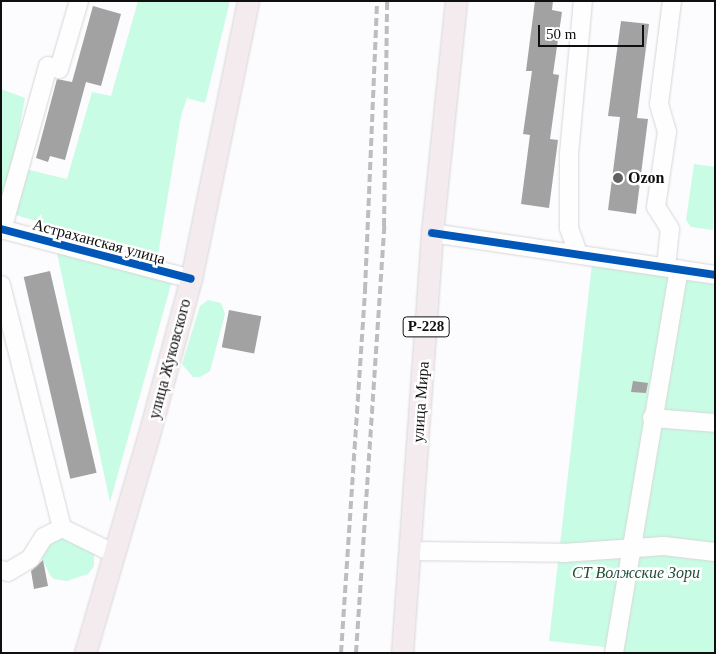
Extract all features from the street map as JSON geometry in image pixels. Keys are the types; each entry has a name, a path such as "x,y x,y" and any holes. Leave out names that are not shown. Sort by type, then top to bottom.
{"main road":[{"name":"улица Жуковского","path":"85,653 148,438 191,279 248,1"},
{"name":"улица Мира","path":"402,653 432,233 456,1"}],"street":[{"path":"578,252 569,228 569,154 583,1"},
{"path":"614,653 652,418 672,268 670,229 656,207 667,132 659,104 672,1"},
{"path":"2,230 48,66 59,69 77,2"},
{"name":"Астраханская улица","path":"2,230 191,279"},
{"path":"432,233 578,252 715,275"},
{"path":"1,285 62,528 113,553"},
{"path":"652,418 715,423"},
{"path":"1,570 8,572 30,559 44,537 62,528"},
{"path":"410,550 563,553 664,546 715,552"}],"green space":[{"path":"138,1 230,1 205,103 187,98 181,116 158,255 12,214 25,169 67,179 92,92 111,96"},
{"path":"1,89 25,98 14,158 6,189 1,195"},
{"path":"694,164 715,167 713,230 691,227 686,220"},
{"path":"56,248 172,281 110,502"},
{"name":"СТ Волжские Зори","path":"593,255 715,275 715,653 614,653 614,648 549,641"},
{"path":"208,300 221,303 225,314 210,371 200,377 193,377 182,364 200,306"},
{"path":"60,535 94,550 94,566 88,574 67,581 54,579 50,575 41,557 41,545"}],"building":[{"path":"535,1 553,1 552,10 562,12 553,74 559,75 550,139 558,140 549,208 521,204 530,135 523,134 532,71 526,71"},
{"path":"93,6 121,14 101,86 86,82 65,160 50,156 48,162 36,158 57,79 72,82"},
{"path":"621,21 649,24 637,118 648,119 636,214 608,210 620,117 608,116"},
{"path":"50,271 97,473 70,479 24,277"},
{"path":"229,310 261,316 254,354 222,347"},
{"path":"633,381 648,383 646,393 631,392"},
{"path":"43,560 48,586 34,589 31,571"}],"railway":[{"path":"341,653 365,290 377,1"},
{"path":"356,653 384,226 387,1"}],"cycle path":[{"path":"1,229 191,279"},
{"path":"432,233 715,275"}],"place":[{"name":"Ozon","path":"618,178"}]}
